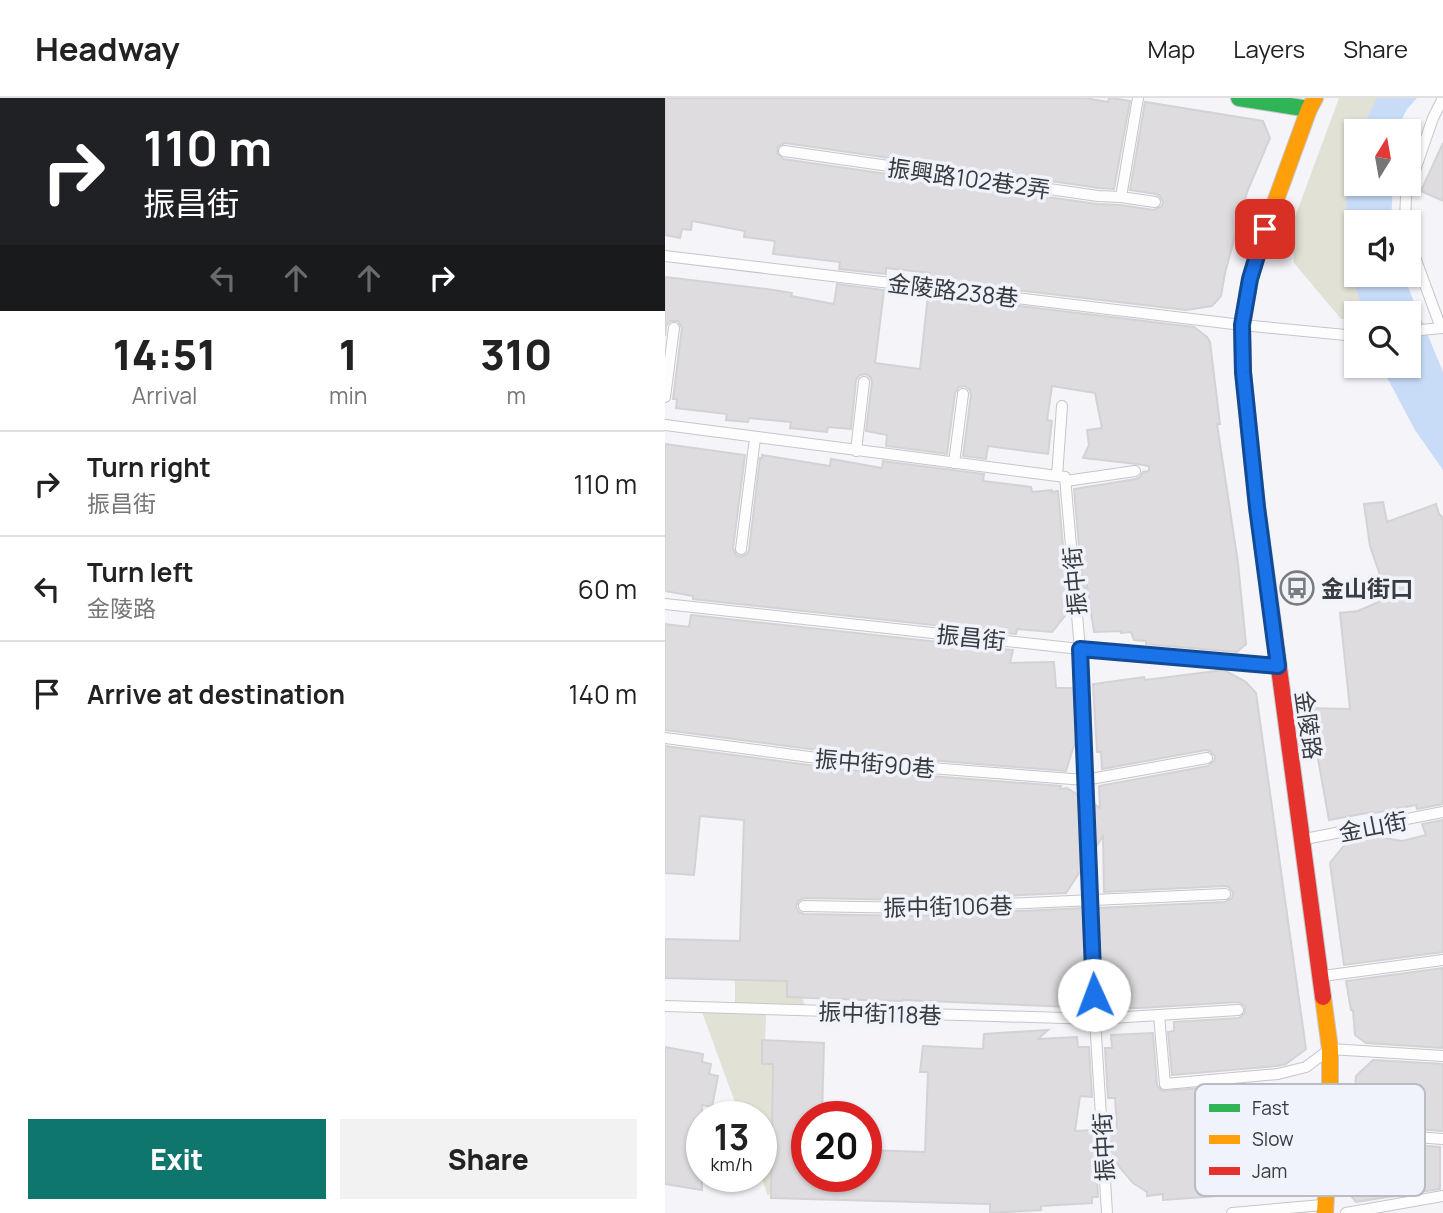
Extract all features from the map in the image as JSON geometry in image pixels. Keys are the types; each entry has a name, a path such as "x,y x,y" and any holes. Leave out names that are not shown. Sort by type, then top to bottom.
{"main road":[{"path":"1239,98 1312,104"},
{"name":"金陵路","path":"1312,104 1265,229 1250,279 1242,325 1243,372 1257,507 1330,1049 1330,1084"}],"lane":[{"path":"1121,197 1137,98"},
{"path":"1405,210 1406,196 1433,118 1443,98"},
{"name":"振興路102巷2弄","path":"784,151 1155,202"},
{"name":"金陵路238巷","path":"665,256 1344,335"},
{"path":"1421,275 1440,328 1421,330"},
{"path":"665,397 674,328"},
{"path":"856,450 864,382"},
{"path":"954,463 963,394"},
{"name":"振中街","path":"1062,406 1062,479 1080,649 1095,1019 1107,1213"},
{"path":"665,425 1062,479 1135,471"},
{"path":"741,549 755,438"},
{"name":"振昌街","path":"665,604 1080,649 1278,666"},
{"name":"振中街90巷","path":"665,738 841,761 1085,780 1207,758"},
{"name":"金山街","path":"1302,840 1443,812"},
{"name":"振中街106巷","path":"804,906 915,908 1225,894"},
{"path":"1320,976 1443,960"},
{"name":"振中街118巷","path":"665,1006 1095,1019 1238,1010"},
{"path":"1159,1015 1165,1084 1278,1074 1306,1067 1330,1049 1443,1056"},
{"path":"1425,1138 1443,1139"},
{"path":"1346,1213 1443,1196"},
{"path":"1232,1213 1325,1209"}],"shaded area":[{"path":"1339,98 1385,98 1375,119 1344,119 1344,196 1356,196 1356,210 1344,210 1344,287 1363,287 1371,301 1344,301 1344,319 1341,319 1294,263 1292,225"},
{"path":"735,973 794,974 806,1009 735,1006"},
{"path":"702,1012 766,1014 765,1044 780,1045 777,1183 777,1101 735,1101"}],"water":[{"path":"1377,98 1417,98 1402,119 1367,119"},
{"path":"1346,196 1392,196 1392,210 1347,210"},
{"path":"1356,287 1408,287 1414,301 1360,301"},
{"path":"1421,319 1443,372 1443,470 1415,430 1387,378 1421,378"}],"building":[{"path":"665,98 1085,98 1108,102 1111,98 1130,101 1114,189 785,143 778,146 777,153 783,159 1154,210 1162,206 1160,196 1130,190 1145,102 1263,121 1270,138 1247,192 1221,296 1212,306 1186,310 930,280 930,273 886,268 886,274 839,269 840,262 773,254 775,241 744,237 745,231 692,221 691,230 682,229 680,238 665,235"},
{"path":"1443,143 1443,201 1421,191"},
{"path":"665,277 767,289 834,304 837,284 884,290 875,363 920,369 928,295 1194,327 1210,342 1220,424 1217,424 1238,563 1246,644 1237,652 1146,644 1146,641 1134,640 1131,632 1094,632 1087,586 1083,592 1074,489 1136,479 1143,472 1149,471 1149,466 1083,458 1089,445 1087,430 1102,428 1095,393 1052,386 1047,420 1052,421 1048,454 988,446 986,459 963,456 971,395 965,386 959,387 955,393 947,454 886,446 887,435 866,431 872,382 866,374 860,375 856,380 851,429 828,427 827,432 790,428 791,422 749,418 748,422 726,420 727,414 676,408 677,399 673,399 682,328 678,321 670,321 666,326 665,336"},
{"path":"665,444 745,455 733,548 736,555 741,557 749,550 762,455 830,466 831,459 882,468 883,461 984,474 983,481 1031,487 1032,492 1058,491 1069,611 1052,632 1017,629 1016,634 693,599 693,596 665,591"},
{"path":"1383,502 1387,522 1436,504 1443,518 1443,804 1417,809 1416,805 1329,820 1309,708 1350,709 1340,613 1358,611 1388,598 1370,546 1364,504"},
{"path":"691,615 1013,650 1010,663 1054,662 1056,688 1074,688 1076,739 1066,771 841,753 665,730 665,624 689,627"},
{"path":"1224,670 1246,682 1256,693 1306,1049 1286,1064 1277,1066 1172,1075 1168,1032 1174,1031 1174,1022 1239,1018 1245,1013 1245,1006 1238,1002 1110,1008 1108,971 1101,977 1098,908 1225,902 1232,898 1233,893 1225,886 1104,892 1103,836 1096,847 1094,804 1100,808 1099,786 1208,766 1215,756 1206,750 1102,769 1101,752 1097,752 1093,684"},
{"path":"665,746 839,769 1067,788 1078,795 1081,870 1066,893 915,900 804,898 798,901 796,907 804,914 915,916 1083,908 1086,992 1071,1007 787,997 787,981 665,978 665,939 740,941 744,820 700,816 694,875 665,873"},
{"path":"1443,820 1443,952 1344,965 1330,863 1350,838 1368,835 1402,841 1426,835 1422,824"},
{"path":"1443,968 1443,1048 1366,1043 1355,1035 1353,1010 1346,981"},
{"path":"1048,1030 1038,1039 1077,1037 1078,1047 1089,1047 1092,1097 1080,1096 1075,1131 1094,1130 1098,1197 1092,1197 1092,1203 990,1213 990,1204 771,1198 771,1192 777,1192 777,1101 772,1101 773,1064 762,1064 762,1040 824,1043 822,1101 791,1101 791,1192 882,1192 882,1151 925,1152 928,1072 920,1072 923,1046 983,1049 984,1034"},
{"path":"1153,1033 1157,1085 1162,1091 1195,1089 1195,1196 1219,1196 1163,1200 1163,1194 1147,1196 1147,1192 1133,1183 1111,1157 1110,1129 1117,1128 1115,1098 1108,1098 1105,1048 1112,1048 1111,1035"},
{"path":"665,1047 703,1054 702,1062 711,1064 709,1074 718,1076 713,1101 686,1101 686,1187 665,1184"},
{"path":"1373,1060 1443,1064 1443,1131 1425,1130 1425,1084 1355,1084 1356,1076"},
{"path":"1425,1146 1440,1147 1440,1189 1425,1191"},
{"path":"1351,1196 1395,1196 1356,1202"}],"traffic: fast":[{"path":"1239,98 1309,109"}],"traffic: slow":[{"path":"1270,601 1243,372 1242,325 1250,279 1265,230 1315,98"},
{"path":"1323,997 1330,1049 1330,1084"},
{"path":"1325,1213 1326,1196"}],"traffic: jam":[{"path":"1270,601 1323,997"}],"place":[{"name":"金山街口","path":"1297,588"}],"route":[{"path":"1094,995 1080,649 1278,666 1243,372 1242,325 1250,279 1265,229"}]}
